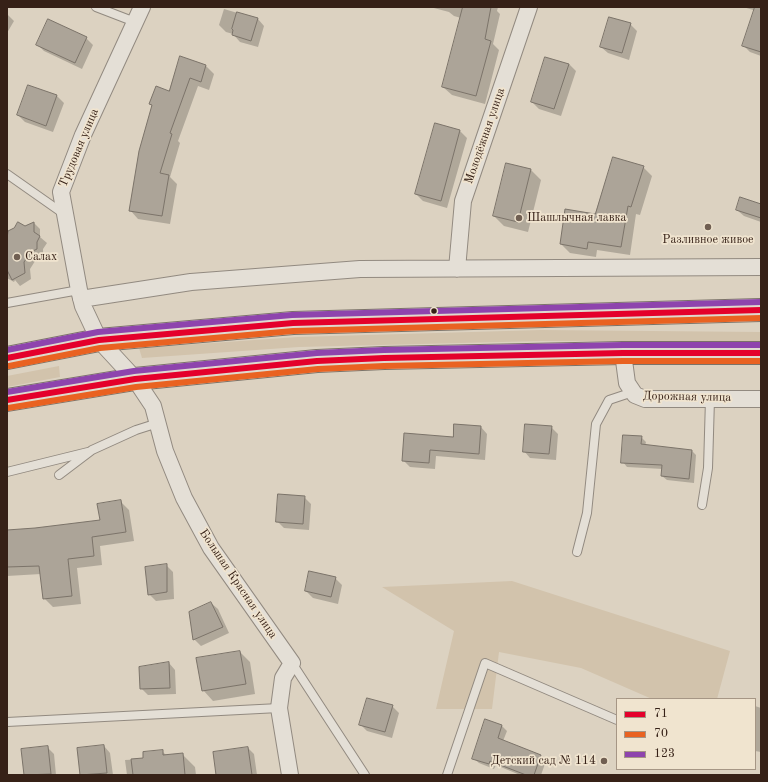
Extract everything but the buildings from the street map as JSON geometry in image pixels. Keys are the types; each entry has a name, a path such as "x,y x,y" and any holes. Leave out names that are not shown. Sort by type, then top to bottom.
{"main road":[{"path":"7,358 99,340 293,322 760,309"},
{"path":"7,400 135,379 317,361 384,358 623,353 761,353"}],"street":[{"name":"Трудовая улица","path":"99,340 83,306 60,192 83,135 142,7"},
{"name":"Молодёжная улица","path":"457,269 462,201 529,7"},
{"path":"80,294 191,282 360,269 761,267"},
{"name":"Большая Красная улица","path":"99,340 135,379 153,406 165,451 184,498 211,548 292,663"},
{"name":"Дорожная улица","path":"623,353 627,383 635,396 645,399 761,399"},
{"path":"290,775 278,708 284,678 292,663"}],"lane":[{"path":"96,7 134,22"},
{"path":"7,174 65,215"},
{"path":"7,303 80,294"},
{"path":"577,552 587,513 596,424 609,400 633,392"},
{"path":"702,505 708,468 710,399"},
{"path":"7,472 92,450 136,430 158,424"},
{"path":"59,475 92,450"},
{"path":"292,663 365,775"},
{"path":"447,775 485,663 616,720"},
{"path":"7,722 278,708"}],"shaded area":[{"path":"541,330 761,332 761,342 542,341 299,347 142,358 139,348 298,337"},
{"path":"59,366 60,377 7,387 7,376"},
{"path":"512,581 730,651 717,698 650,698 581,668 499,652 492,709 436,709 454,631 382,587"}],"transit line":[{"name":"123","path":"7,350 98,332 292,315 761,302"},
{"name":"71","path":"7,358 99,340 293,323 761,310"},
{"name":"70","path":"9,366 100,348 293,331 761,318"},
{"name":"123","path":"7,392 134,371 317,353 384,350 623,345 761,345"},
{"name":"71","path":"7,400 135,379 317,361 384,358 623,353 761,353"},
{"name":"70","path":"8,408 136,387 318,369 384,366 623,361 761,361"}],"place":[{"name":"Шашлычная лавка","path":"519,218"},
{"name":"Разливное живое","path":"708,227"},
{"name":"Салах","path":"17,257"},
{"name":"Детский сад № 114","path":"604,761"}]}
